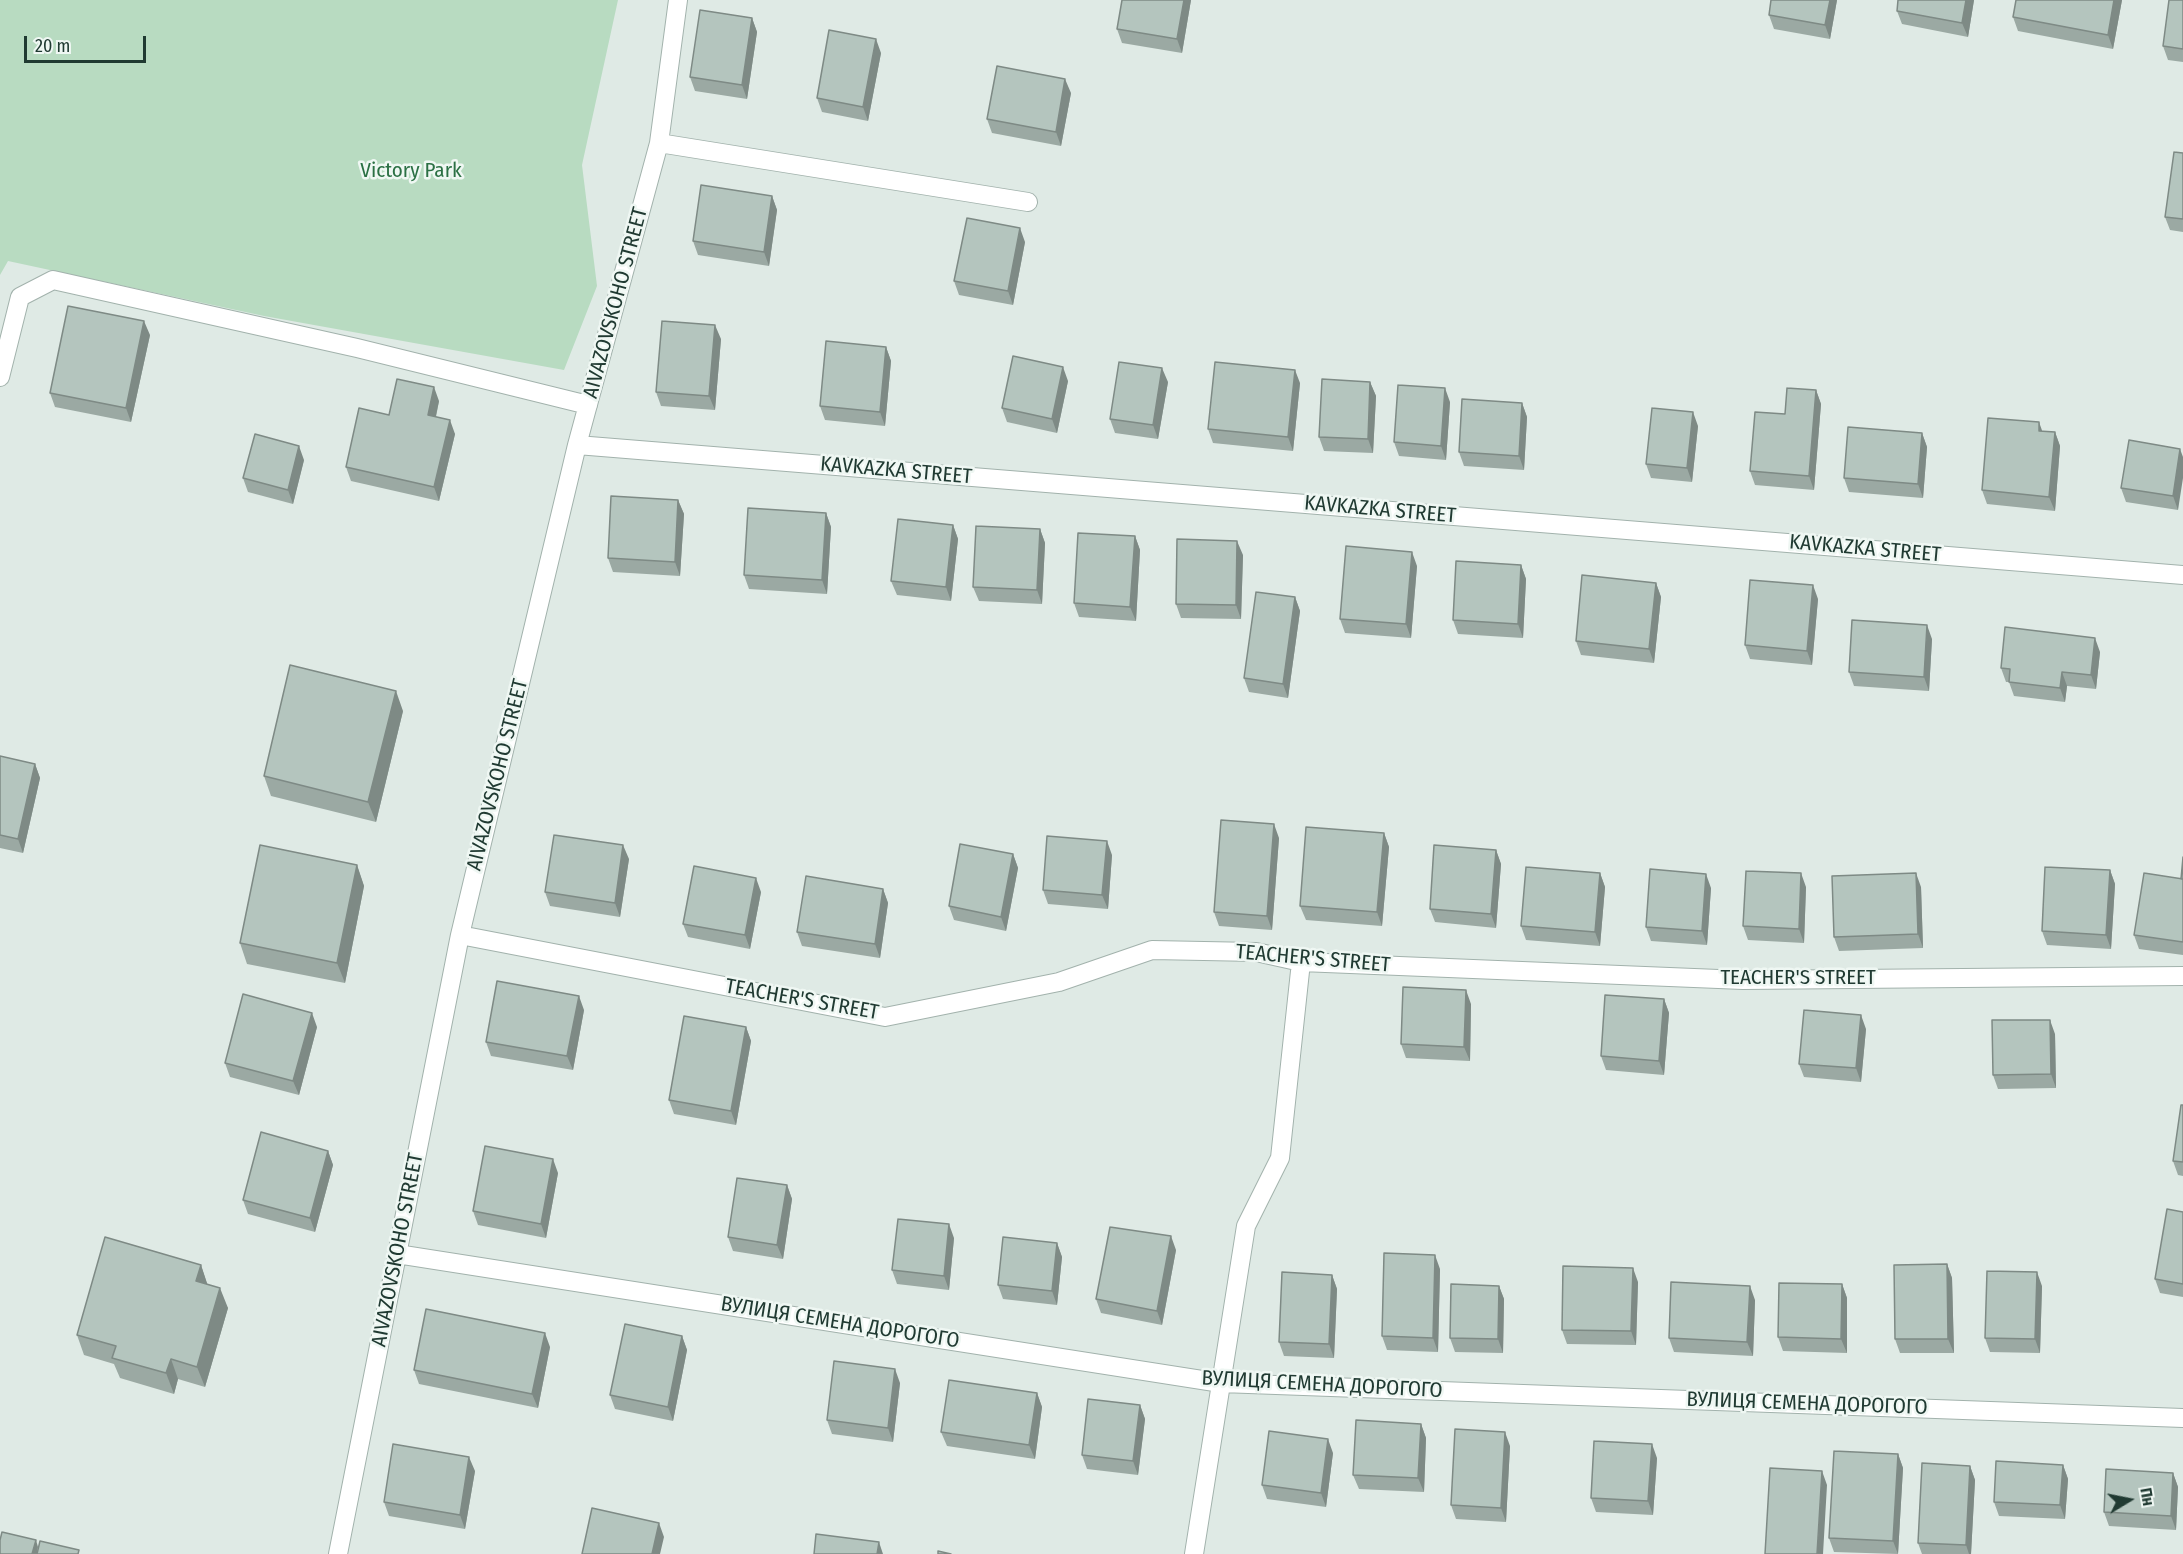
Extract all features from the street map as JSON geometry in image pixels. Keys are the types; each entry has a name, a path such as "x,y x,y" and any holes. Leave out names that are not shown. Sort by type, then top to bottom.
{"street":[{"name":"AIVAZOVSKOHO STREET","path":"338,1554 460,935 588,405 659,143 678,0"},
{"path":"659,143 1028,202"},
{"path":"0,377 20,297 53,280 357,348 588,405"},
{"name":"KAVKAZKA STREET","path":"578,445 2183,575"},
{"name":"TEACHER'S STREET","path":"460,935 885,1017 1059,982 1152,950 1256,952 1300,962 1743,980 2183,976"},
{"path":"1194,1554 1246,1226 1280,1158 1300,962"},
{"name":"ВУЛИЦЯ СЕМЕНА ДОРОГОГО","path":"397,1254 1221,1383 2183,1418"}],"green space":[{"name":"Victory Park","path":"0,0 618,0 582,165 597,286 564,370 264,316 8,261 0,275"}],"building":[{"path":"1122,0 1184,0 1177,39 1117,29"},
{"path":"1771,0 1830,0 1825,25 1769,15"},
{"path":"1898,0 1966,0 1962,23 1897,11"},
{"path":"2016,0 2114,0 2108,35 2013,17"},
{"path":"2169,0 2183,0 2183,49 2163,46"},
{"path":"700,10 752,18 742,85 690,77"},
{"path":"829,30 876,39 863,107 817,98"},
{"path":"997,66 1065,79 1056,132 987,119"},
{"path":"2174,152 2183,153 2183,219 2165,217"},
{"path":"701,185 772,196 764,252 693,241"},
{"path":"967,218 1020,228 1008,291 954,281"},
{"path":"68,306 144,321 126,408 50,393"},
{"path":"662,321 715,325 709,396 656,392"},
{"path":"826,341 886,347 880,412 820,406"},
{"path":"1013,356 1063,367 1052,419 1002,408"},
{"path":"1119,362 1162,368 1153,425 1110,419"},
{"path":"1215,362 1295,370 1288,437 1208,429"},
{"path":"397,379 434,387 428,415 450,420 434,487 346,467 359,408 389,415"},
{"path":"1322,379 1370,382 1368,439 1319,437"},
{"path":"1398,385 1445,388 1441,446 1394,442"},
{"path":"1787,388 1816,390 1809,476 1750,471 1755,412 1785,414"},
{"path":"1462,399 1522,403 1519,456 1459,452"},
{"path":"1652,408 1693,412 1687,468 1646,464"},
{"path":"1988,418 2039,422 2039,431 2055,432 2049,497 1982,490"},
{"path":"1848,427 1922,433 1918,484 1844,478"},
{"path":"255,434 299,446 288,490 243,478"},
{"path":"2129,440 2180,449 2173,496 2121,488"},
{"path":"611,496 678,500 675,562 608,558"},
{"path":"748,508 826,513 822,580 744,575"},
{"path":"898,519 953,525 946,587 891,581"},
{"path":"976,526 1040,529 1037,590 973,587"},
{"path":"1078,533 1135,536 1130,607 1074,603"},
{"path":"1177,539 1237,541 1236,605 1176,604"},
{"path":"1346,546 1412,552 1406,624 1340,619"},
{"path":"1456,561 1521,565 1518,624 1453,620"},
{"path":"1582,575 1656,583 1649,649 1576,641"},
{"path":"1750,580 1813,585 1807,651 1745,645"},
{"path":"1256,592 1295,597 1283,684 1244,678"},
{"path":"1852,620 1927,625 1924,677 1849,672"},
{"path":"2005,627 2095,638 2091,675 2062,672 2060,688 2009,682 2010,669 2001,668"},
{"path":"290,665 396,691 368,802 264,776"},
{"path":"0,756 35,764 18,839 0,835"},
{"path":"1221,820 1274,824 1267,916 1214,912"},
{"path":"1306,827 1384,833 1377,912 1300,906"},
{"path":"554,835 623,845 615,903 545,892"},
{"path":"1047,836 1107,841 1102,895 1043,890"},
{"path":"960,844 1013,854 1001,917 949,906"},
{"path":"260,845 357,865 337,963 240,943"},
{"path":"1434,845 1496,850 1491,914 1430,909"},
{"path":"694,866 756,878 745,935 683,924"},
{"path":"1526,867 1600,873 1595,932 1521,926"},
{"path":"2045,867 2110,870 2106,935 2042,931"},
{"path":"1650,869 1706,874 1702,931 1646,927"},
{"path":"1746,871 1801,873 1799,929 1743,926"},
{"path":"1916,873 1918,934 1834,937 1832,876"},
{"path":"2144,873 2183,879 2183,942 2134,935"},
{"path":"806,876 883,889 875,944 797,932"},
{"path":"497,981 579,996 567,1056 486,1042"},
{"path":"1403,987 1466,990 1464,1047 1401,1044"},
{"path":"243,994 312,1013 293,1081 225,1063"},
{"path":"1605,995 1664,999 1659,1061 1601,1056"},
{"path":"1804,1010 1861,1015 1856,1068 1799,1064"},
{"path":"684,1016 746,1027 731,1111 669,1100"},
{"path":"1992,1020 2050,1020 2051,1074 1993,1075"},
{"path":"2181,1105 2183,1105 2183,1162 2173,1161"},
{"path":"261,1132 328,1151 310,1218 243,1200"},
{"path":"485,1146 553,1159 541,1224 473,1211"},
{"path":"737,1178 787,1185 777,1245 728,1237"},
{"path":"2167,1209 2183,1212 2183,1284 2155,1279"},
{"path":"898,1219 949,1224 944,1276 892,1270"},
{"path":"1110,1227 1171,1236 1157,1311 1096,1299"},
{"path":"105,1237 201,1265 196,1281 220,1288 197,1367 171,1359 166,1373 112,1358 116,1346 77,1335"},
{"path":"1003,1237 1057,1243 1052,1291 998,1285"},
{"path":"1384,1253 1435,1255 1433,1338 1382,1336"},
{"path":"1947,1264 1948,1339 1895,1339 1894,1265"},
{"path":"1563,1266 1633,1268 1631,1331 1562,1330"},
{"path":"1987,1271 2037,1272 2035,1339 1985,1338"},
{"path":"1282,1272 1332,1275 1329,1344 1279,1342"},
{"path":"1671,1282 1750,1286 1747,1342 1669,1338"},
{"path":"1779,1283 1842,1284 1841,1339 1778,1337"},
{"path":"1451,1284 1499,1286 1498,1339 1450,1338"},
{"path":"426,1309 545,1333 532,1394 414,1370"},
{"path":"625,1324 682,1336 668,1407 610,1395"},
{"path":"834,1361 895,1369 888,1428 827,1420"},
{"path":"949,1380 1037,1393 1029,1445 941,1432"},
{"path":"1088,1399 1140,1405 1133,1461 1082,1455"},
{"path":"1356,1420 1421,1424 1418,1478 1353,1475"},
{"path":"1455,1429 1505,1432 1501,1508 1451,1505"},
{"path":"1269,1431 1328,1439 1321,1493 1262,1485"},
{"path":"1594,1441 1652,1444 1648,1501 1591,1498"},
{"path":"393,1444 469,1457 460,1515 384,1502"},
{"path":"1834,1451 1898,1454 1893,1541 1829,1538"},
{"path":"1996,1461 2063,1465 2060,1505 1994,1502"},
{"path":"1922,1463 1970,1466 1966,1545 1918,1543"},
{"path":"1770,1468 1822,1471 1817,1554 1765,1554"},
{"path":"2106,1469 2173,1473 2171,1516 2104,1512"},
{"path":"592,1508 659,1523 652,1554 582,1554"},
{"path":"2,1532 36,1540 32,1554 0,1554"},
{"path":"816,1534 879,1542 877,1554 814,1554"},
{"path":"40,1541 79,1550 78,1554 37,1554"}]}
